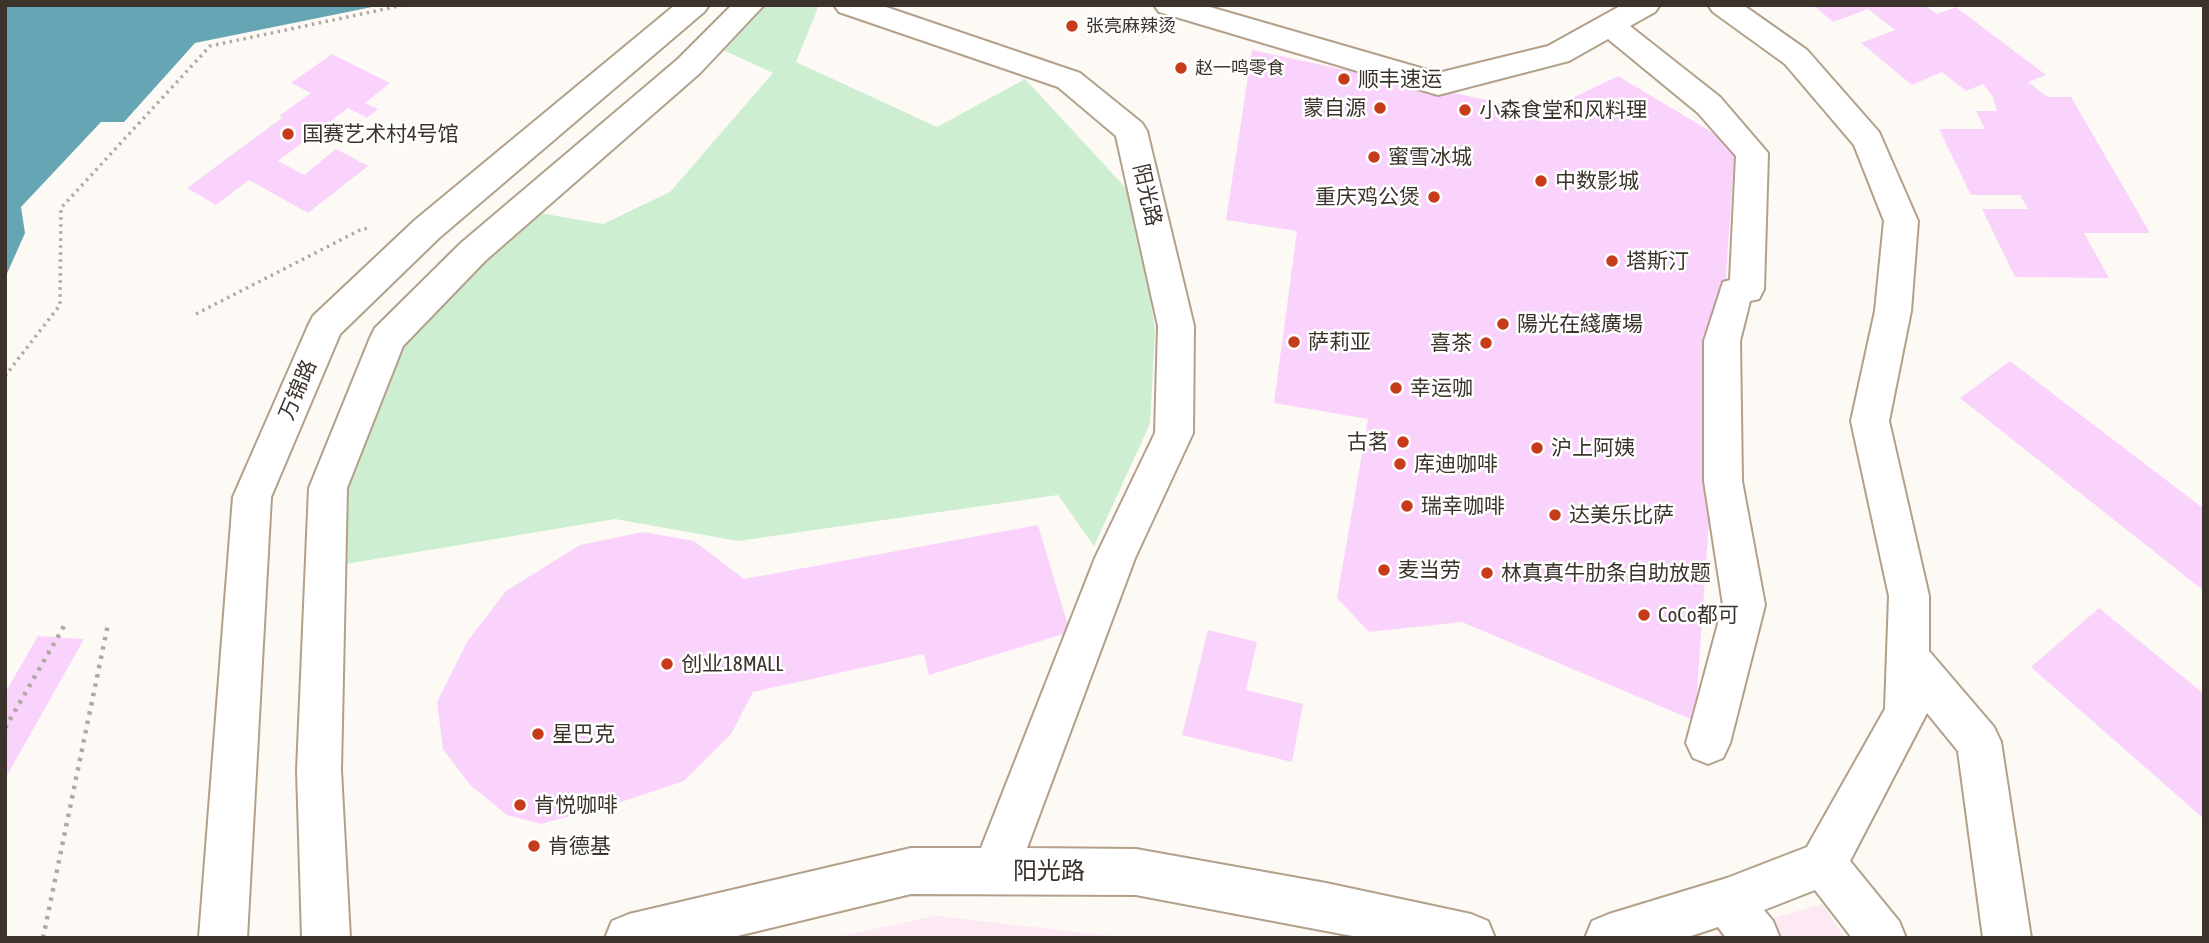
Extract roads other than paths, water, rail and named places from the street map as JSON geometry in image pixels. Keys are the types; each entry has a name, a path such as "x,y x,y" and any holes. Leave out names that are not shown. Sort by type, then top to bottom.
{"street":[{"name":"万锦路","path":"223,938 252,498 326,326 427,229 694,5"},
{"path":"327,938 318,771 328,488 388,338 473,252 689,66 749,5"},
{"name":"阳光路","path":"849,5 1069,80 1131,131 1176,326 1174,433 1115,558 995,871"},
{"path":"1169,5 1438,84 1558,54 1645,5"},
{"path":"1609,938 1727,901 1823,864 1906,712 1909,596 1870,421 1894,311 1900,221 1868,140 1796,57 1723,5"},
{"path":"1609,25 1709,105 1752,153 1747,289 1735,292 1722,341 1723,481 1744,605 1708,743"},
{"path":"1908,658 1979,742 2007,938"},
{"path":"1823,864 1882,938"},
{"name":"阳光路","path":"629,938 911,871 1136,872 1326,906 1471,938"},
{"path":"1727,901 1756,938"}],"water":[{"path":"5,5 382,5 195,43 124,122 101,122 21,207 25,233 5,278"}],"place":[{"name":"张亮麻辣烫","path":"1072,26"},
{"name":"赵一鸣零食","path":"1181,68"},
{"name":"顺丰速运","path":"1344,79"},
{"name":"蒙自源","path":"1380,108"},
{"name":"小森食堂和风料理","path":"1465,110"},
{"name":"国赛艺术村4号馆","path":"288,134"},
{"name":"蜜雪冰城","path":"1374,157"},
{"name":"中数影城","path":"1541,181"},
{"name":"重庆鸡公煲","path":"1434,197"},
{"name":"塔斯汀","path":"1612,261"},
{"name":"陽光在綫廣場","path":"1503,324"},
{"name":"萨莉亚","path":"1294,342"},
{"name":"喜茶","path":"1486,343"},
{"name":"幸运咖","path":"1396,388"},
{"name":"古茗","path":"1403,442"},
{"name":"沪上阿姨","path":"1537,448"},
{"name":"库迪咖啡","path":"1400,464"},
{"name":"瑞幸咖啡","path":"1407,506"},
{"name":"达美乐比萨","path":"1555,515"},
{"name":"麦当劳","path":"1384,570"},
{"name":"林真真牛肋条自助放题","path":"1487,573"},
{"name":"CoCo都可","path":"1644,615"},
{"name":"创业18MALL","path":"667,664"},
{"name":"星巴克","path":"538,734"},
{"name":"肯悦咖啡","path":"520,805"},
{"name":"肯德基","path":"534,846"}]}
